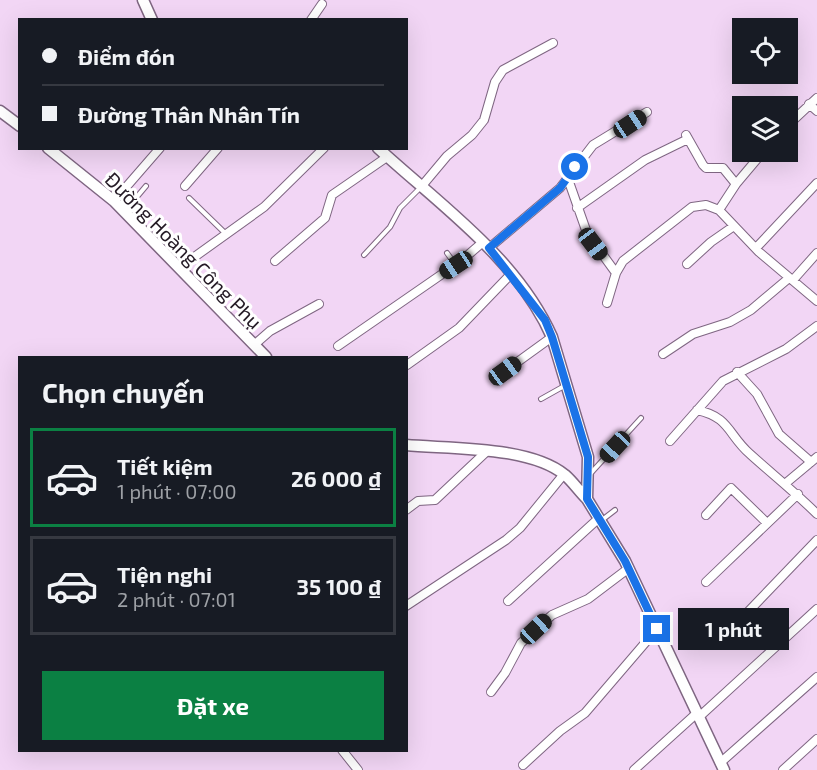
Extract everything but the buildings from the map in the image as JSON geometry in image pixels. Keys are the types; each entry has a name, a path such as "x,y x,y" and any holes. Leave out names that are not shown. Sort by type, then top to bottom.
{"street":[{"path":"143,0 151,18"},
{"path":"312,18 322,4"},
{"path":"421,187 447,156 472,135 484,120 495,82 503,70 553,43"},
{"path":"798,115 817,98"},
{"path":"809,104 817,111"},
{"path":"0,111 18,123"},
{"path":"338,346 486,245 568,180 575,167 593,146 647,112"},
{"path":"577,208 645,160 687,137 706,168 723,168 736,184"},
{"path":"114,201 158,150"},
{"path":"185,186 216,150"},
{"path":"179,268 194,255 264,207 322,150"},
{"path":"380,150 486,245 545,320 588,457 587,499"},
{"name":"Đường Hoàng Công Phụ","path":"54,151 114,201 265,356"},
{"path":"275,261 325,218 332,195 387,157"},
{"path":"719,210 736,184 755,162"},
{"path":"568,180 586,233 616,273"},
{"path":"756,248 817,183"},
{"path":"607,303 616,273 623,261 692,207 706,205 719,210 756,248 817,301"},
{"path":"687,264 711,242 734,226"},
{"path":"663,354 693,334 730,322 752,310 791,279 817,253"},
{"path":"408,364 436,347 459,328 511,274"},
{"path":"254,345 270,331 319,304"},
{"path":"670,441 723,381 737,372 778,354 817,326"},
{"path":"505,371 552,337"},
{"path":"737,372 757,394 779,434 814,460 786,483"},
{"path":"697,410 722,419 749,453 786,483 817,514"},
{"path":"408,445 514,454 542,462 564,474 587,499 629,568 722,766 817,677"},
{"path":"408,508 418,501 435,500 486,452"},
{"path":"408,605 506,540 520,528 564,474"},
{"path":"706,515 731,488 768,523"},
{"path":"706,582 798,494"},
{"path":"508,601 600,519"},
{"path":"745,615 817,540"},
{"path":"491,692 505,673 521,643 552,615 588,599 629,568"},
{"path":"634,770 817,609"},
{"path":"523,765 560,731 585,713 657,629"},
{"path":"783,770 817,739"},
{"path":"344,752 358,770"}],"lane":[{"path":"124,212 146,186"},
{"path":"364,255 390,227 400,208 421,187"},
{"path":"189,198 226,234"},
{"path":"447,253 456,265"},
{"path":"541,399 566,384"},
{"path":"589,475 641,418"},
{"path":"600,519 615,510"}],"route":[{"path":"575,167 568,180 560,188 489,248 545,320 588,457 587,499 625,561 657,629"}]}
